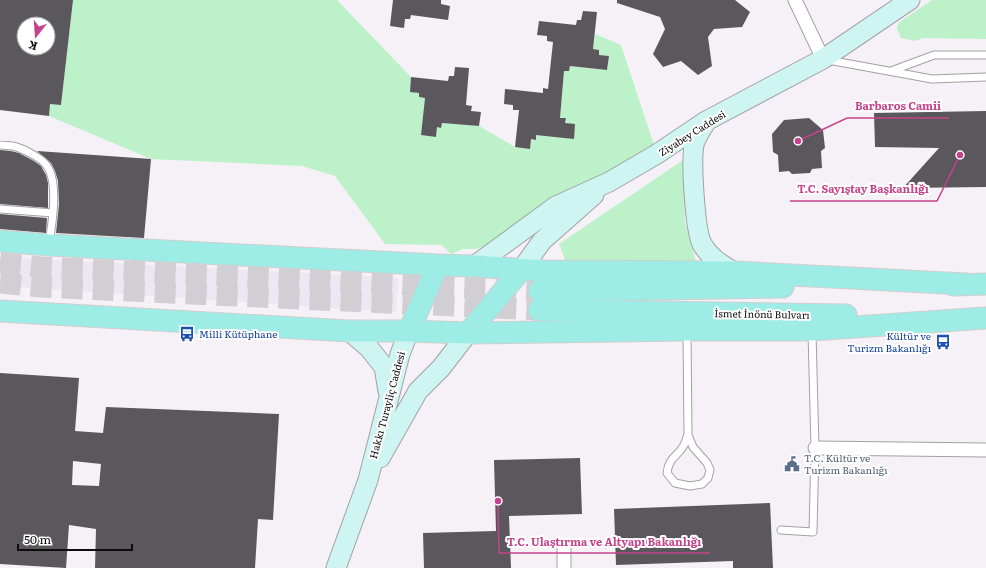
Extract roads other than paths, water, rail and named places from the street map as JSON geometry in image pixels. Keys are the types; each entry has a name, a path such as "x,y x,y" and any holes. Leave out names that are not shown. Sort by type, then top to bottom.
{"main road":[{"name":"Ziyabey Caddesi","path":"474,266 556,206 609,182 657,154 706,121 823,60 910,0"},
{"path":"706,121 695,142 693,171 696,223 702,244 713,259 734,272"},
{"path":"468,333 542,241 609,182"},
{"path":"0,241 49,245 474,266 520,270 734,272 976,284"},
{"path":"409,331 438,265"},
{"name":"İsmet İnönü Bulvarı","path":"976,284 539,300 986,318"},
{"path":"0,310 349,332 409,331 468,333 812,330 986,318"},
{"name":"Hakkı Turayliç Caddesi","path":"336,568 368,480 400,354 409,331"},
{"path":"349,332 369,348 384,367 389,396"},
{"name":"Hakkı Turayliç Caddesi","path":"368,480 418,391 441,368 468,333"}],"street":[{"path":"795,0 823,60"},
{"path":"815,448 986,450"},
{"path":"564,548 564,568"}],"lane":[{"path":"890,71 934,55 986,55"},
{"path":"823,60 932,79 986,78"},
{"path":"0,145 14,146 36,156 48,166 54,184 53,213 49,245"},
{"path":"0,209 53,213"},
{"path":"687,330 688,435 684,446 668,464 668,473 675,483 690,486 702,484 708,478 710,470 707,463 693,447 688,435"},
{"path":"781,530 813,532 815,448 812,330"}],"tunnel":[{"path":"0,263 41,267 539,291"},
{"path":"0,283 40,287 539,310"}],"place":[{"name":"Barbaros Camii","path":"798,141"},
{"name":"T.C. Sayıştay Başkanlığı","path":"960,155"},
{"name":"Milli Kütüphane","path":"187,334"},
{"name":"Kültür ve Turizm Bakanlığı","path":"943,342"},
{"name":"T.C. Kültür ve Turizm Bakanlığı","path":"792,464"},
{"name":"T.C. Ulaştırma ve Altyapı Bakanlığı","path":"498,501"}]}
